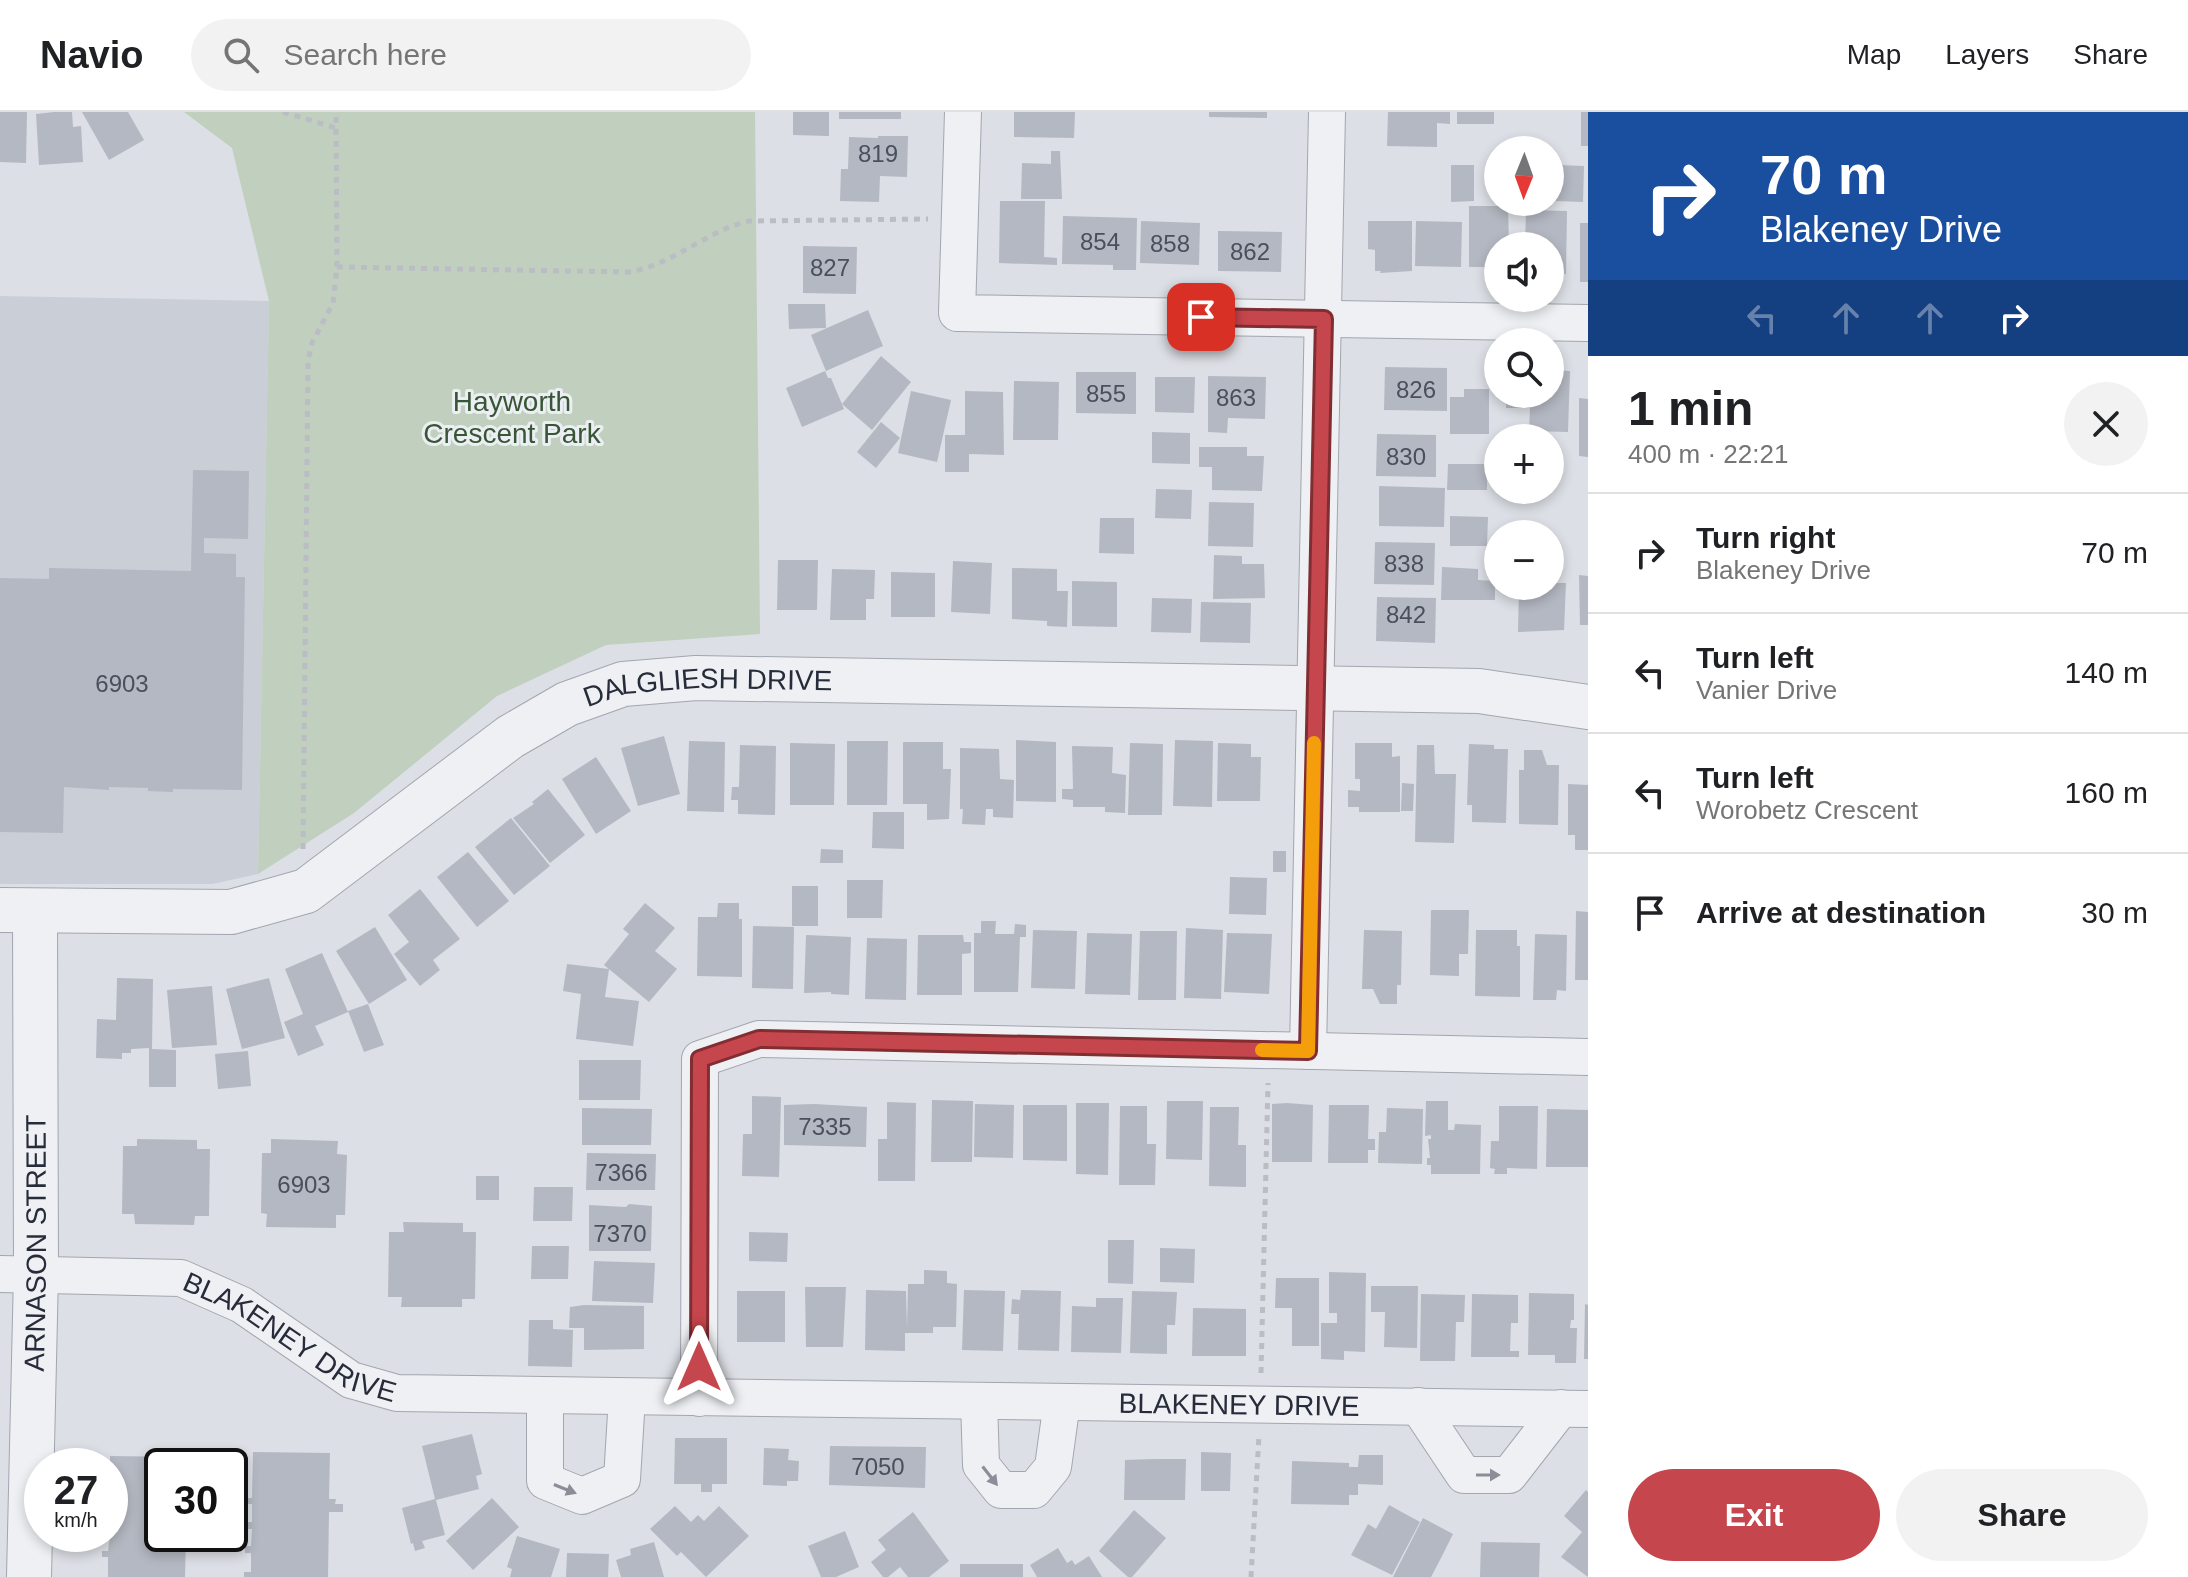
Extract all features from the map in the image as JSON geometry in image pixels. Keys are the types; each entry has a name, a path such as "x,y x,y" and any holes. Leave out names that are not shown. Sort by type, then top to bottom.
{"street":[{"path":"963,112 957,313 1588,323"},
{"path":"1308,1051 1327,112"},
{"name":"DALGLIESH DRIVE","path":"1479,691 1588,676"},
{"name":"DALGLIESH DRIVE","path":"17,911 231,912 306,891 510,737 567,704 623,684 696,678 1315,687 1479,691 1588,707"},
{"name":"ARNASON STREET","path":"17,911 18,1274 29,1577"},
{"path":"699,1398 700,1059 759,1039 1588,1057"},
{"name":"BLAKENEY DRIVE","path":"18,1274 181,1278 242,1305 351,1380 397,1393 1574,1408"},
{"path":"545,1396 545,1481 582,1496 622,1479 627,1397"},
{"path":"979,1401 981,1465 1001,1490 1034,1490 1053,1467 1062,1402"},
{"name":"BLAKENEY DRIVE","path":"1418,1406 1464,1475 1509,1475 1574,1408"}],"path":[{"path":"283,112 336,128"},
{"path":"306,891 302,831 308,361 312,343 333,303 337,267 336,112"},
{"path":"337,267 630,272 653,268 731,225 749,221 959,218"},
{"path":"1251,1577 1260,1405 1269,1050"}],"shaded area":[{"path":"0,296 269,301 258,874 212,884 0,884"}],"green space":[{"name":"Hayworth Crescent Park","path":"184,112 755,112 760,634 606,645 497,696 354,813 258,874 269,301 232,148"}],"building":[{"path":"0,112 27,112 26,163 0,162"},
{"path":"72,112 73,127 81,126 83,162 39,165 36,114"},
{"path":"82,112 128,112 144,140 109,160"},
{"path":"793,112 829,112 829,136 793,135"},
{"path":"839,112 901,112 901,119 839,119"},
{"path":"1014,112 1075,112 1074,138 1014,137"},
{"path":"1209,112 1267,112 1267,118 1209,117"},
{"path":"1388,112 1450,112 1450,124 1437,123 1437,147 1387,146"},
{"path":"1457,112 1494,112 1494,124 1457,124"},
{"path":"1581,112 1588,112 1588,146 1581,146"},
{"path":"908,136 907,177 880,176 879,202 840,201 841,169 848,169 849,137"},
{"path":"1051,151 1060,151 1062,199 1021,199 1022,163 1051,164"},
{"path":"1451,165 1474,165 1474,201 1451,202"},
{"path":"1564,165 1584,166 1583,202 1564,201"},
{"path":"1000,201 1045,201 1044,257 1057,258 1057,265 999,263"},
{"path":"1469,206 1484,206 1484,216 1508,216 1509,232 1484,232 1484,267 1469,267"},
{"path":"1564,211 1567,211 1566,274 1564,232 1525,232 1526,216 1564,216"},
{"path":"1063,216 1137,218 1136,270 1113,270 1113,265 1062,264"},
{"path":"1141,221 1200,223 1199,265 1140,263"},
{"path":"1368,221 1412,221 1412,271 1375,271 1375,250 1368,249"},
{"path":"1416,221 1462,222 1461,267 1415,266"},
{"path":"1580,223 1588,223 1588,282 1580,282"},
{"path":"1218,231 1282,232 1281,272 1218,271"},
{"path":"803,246 857,247 856,294 803,293"},
{"path":"788,304 825,304 826,328 789,329"},
{"path":"868,310 883,346 826,371 811,335"},
{"path":"881,356 911,382 872,430 842,404"},
{"path":"1385,367 1447,368 1447,411 1384,410"},
{"path":"825,371 844,409 802,427 786,388"},
{"path":"1564,371 1570,371 1568,432 1564,432 1564,424 1529,424 1530,408 1564,408"},
{"path":"1076,372 1136,372 1136,414 1076,413"},
{"path":"1208,376 1266,377 1265,419 1228,418 1227,433 1208,432"},
{"path":"1155,377 1195,377 1194,413 1155,412"},
{"path":"1014,381 1059,382 1058,440 1013,440"},
{"path":"1464,389 1484,389 1484,408 1489,408 1489,424 1484,424 1484,434 1450,434 1450,397 1464,397"},
{"path":"911,391 951,400 937,462 898,453"},
{"path":"965,391 1003,392 1004,455 969,454 969,472 945,472 945,435 965,435"},
{"path":"1579,398 1588,399 1588,457 1579,456"},
{"path":"881,422 900,438 876,468 857,452"},
{"path":"1152,432 1190,433 1190,464 1152,463"},
{"path":"1377,434 1436,435 1436,477 1376,476"},
{"path":"1199,447 1247,447 1247,456 1264,456 1262,491 1212,490 1212,467 1199,467"},
{"path":"1448,464 1484,464 1484,490 1447,490"},
{"path":"193,470 249,471 248,539 204,538 204,553 236,554 236,577 245,577 242,790 173,789 173,792 148,791 148,788 109,787 109,790 64,787 63,833 0,832 0,578 49,579 49,568 191,571"},
{"path":"1379,486 1445,488 1444,527 1379,526"},
{"path":"1156,489 1192,490 1191,519 1155,518"},
{"path":"1209,502 1254,503 1253,547 1208,546"},
{"path":"1450,516 1488,517 1484,520 1484,546 1450,546"},
{"path":"1100,518 1134,518 1134,554 1099,553"},
{"path":"1375,542 1435,543 1434,585 1374,584"},
{"path":"1214,555 1242,556 1242,564 1264,564 1265,598 1213,599"},
{"path":"778,560 818,560 817,610 777,610"},
{"path":"953,561 992,563 990,614 951,612"},
{"path":"1442,567 1478,569 1478,580 1484,580 1484,600 1441,600"},
{"path":"1012,568 1057,569 1057,591 1068,591 1067,627 1047,626 1047,621 1012,619"},
{"path":"832,569 875,570 874,599 866,599 866,620 830,620"},
{"path":"891,572 935,573 935,617 891,617"},
{"path":"1579,575 1588,576 1588,625 1580,625"},
{"path":"1072,581 1117,582 1117,627 1072,626"},
{"path":"1566,583 1564,630 1518,632 1519,600 1564,600"},
{"path":"1377,597 1436,598 1435,643 1376,641"},
{"path":"1152,598 1192,599 1191,633 1151,632"},
{"path":"1201,602 1251,603 1250,643 1200,642"},
{"path":"664,736 680,794 638,806 621,748"},
{"path":"1016,740 1056,742 1056,802 1016,801"},
{"path":"1175,740 1213,741 1212,807 1173,806"},
{"path":"689,741 725,742 724,812 687,811"},
{"path":"847,741 888,741 887,805 847,805"},
{"path":"903,742 943,742 943,769 951,769 949,819 927,820 927,804 903,804"},
{"path":"790,743 835,744 834,805 790,805"},
{"path":"1130,743 1163,744 1162,815 1128,815"},
{"path":"1218,743 1251,744 1251,757 1261,757 1260,801 1217,801"},
{"path":"1355,743 1392,743 1392,757 1400,756 1400,812 1359,812 1359,807 1348,807 1348,790 1360,791 1360,779 1355,779"},
{"path":"1469,744 1508,749 1506,823 1472,822 1472,805 1467,805"},
{"path":"740,745 776,746 775,815 738,814 738,800 731,800 732,787 739,787"},
{"path":"1417,745 1434,745 1435,774 1456,774 1454,843 1415,842"},
{"path":"1072,746 1113,747 1112,773 1126,775 1125,813 1105,812 1105,807 1073,807 1073,800 1062,799 1062,789 1073,789"},
{"path":"960,748 999,749 1000,779 1014,780 1013,818 993,817 993,809 986,809 985,825 962,824"},
{"path":"1524,750 1542,750 1547,765 1559,765 1558,825 1519,824 1519,770 1524,770"},
{"path":"596,757 631,811 596,834 562,779"},
{"path":"1402,783 1414,784 1413,811 1401,811"},
{"path":"1568,784 1588,785 1588,850 1575,850 1575,835 1568,835"},
{"path":"548,789 585,835 550,863 513,818 534,804 532,802"},
{"path":"873,812 904,812 904,849 872,848"},
{"path":"511,818 550,866 514,895 475,847"},
{"path":"821,849 843,850 843,863 820,863"},
{"path":"1273,851 1286,851 1286,872 1273,872"},
{"path":"468,852 509,901 477,927 437,877"},
{"path":"1230,877 1267,878 1266,915 1229,914"},
{"path":"847,880 883,880 882,918 847,918"},
{"path":"792,886 818,886 818,926 792,926"},
{"path":"420,889 460,939 433,960 440,970 420,986 394,954 409,942 388,915"},
{"path":"645,903 675,928 655,951 677,969 649,1002 604,965 629,934 623,929"},
{"path":"718,903 739,903 742,977 697,976 698,917 717,917"},
{"path":"1431,910 1469,910 1468,954 1459,954 1459,976 1430,975"},
{"path":"1576,911 1588,912 1588,980 1575,980"},
{"path":"981,921 996,921 995,934 1014,934 1015,924 1026,925 1026,937 1020,937 1018,992 974,992 974,933 981,933"},
{"path":"753,926 794,927 793,989 752,988"},
{"path":"375,927 407,980 369,1004 336,951"},
{"path":"1186,928 1223,930 1221,999 1184,998"},
{"path":"1033,930 1077,931 1075,989 1031,988"},
{"path":"1364,930 1402,931 1401,985 1397,985 1397,1004 1380,1004 1373,989 1362,989"},
{"path":"1476,930 1517,930 1520,997 1475,996"},
{"path":"1140,931 1177,931 1176,1000 1138,1000"},
{"path":"1087,933 1132,934 1130,995 1085,994"},
{"path":"1227,933 1272,934 1269,994 1224,992"},
{"path":"1535,934 1567,935 1566,991 1557,990 1556,1000 1533,1000"},
{"path":"806,935 851,937 849,995 804,993"},
{"path":"918,935 963,935 964,942 971,942 971,953 962,954 962,995 917,995"},
{"path":"867,938 907,939 906,1000 865,999"},
{"path":"322,953 348,1012 315,1026 324,1045 298,1056 284,1022 303,1014 285,969"},
{"path":"567,964 609,969 605,997 639,1001 633,1046 576,1039 581,994 563,991"},
{"path":"117,978 153,979 152,1049 176,1050 176,1087 149,1087 149,1048 131,1049 131,1053 122,1053 122,1059 96,1058 97,1019 116,1020"},
{"path":"269,978 285,1038 242,1049 226,989"},
{"path":"212,986 217,1045 172,1048 167,990"},
{"path":"368,1004 384,1045 364,1052 348,1011"},
{"path":"248,1051 251,1086 218,1089 215,1054"},
{"path":"579,1060 641,1060 640,1100 579,1100"},
{"path":"752,1096 781,1097 779,1177 742,1176 743,1134 752,1134"},
{"path":"932,1100 973,1101 972,1162 931,1162"},
{"path":"1167,1101 1203,1101 1202,1160 1166,1159"},
{"path":"1426,1101 1448,1101 1448,1130 1454,1130 1455,1124 1481,1125 1480,1174 1431,1174 1427,1158 1430,1158 1428,1139 1431,1135 1425,1136"},
{"path":"887,1102 916,1103 915,1181 878,1181 878,1139 887,1139"},
{"path":"1076,1103 1109,1103 1108,1175 1076,1174"},
{"path":"975,1104 1014,1105 1013,1158 974,1157"},
{"path":"1272,1104 1313,1105 1312,1162 1272,1162"},
{"path":"784,1105 867,1107 866,1147 784,1145"},
{"path":"1023,1105 1067,1105 1067,1161 1023,1160"},
{"path":"1329,1105 1369,1105 1368,1139 1375,1139 1375,1150 1368,1150 1368,1163 1328,1163"},
{"path":"1120,1106 1147,1106 1147,1144 1156,1144 1155,1185 1119,1185"},
{"path":"1499,1106 1538,1106 1537,1169 1507,1168 1507,1174 1494,1174 1495,1169 1490,1168 1491,1141 1499,1141"},
{"path":"1210,1107 1239,1107 1238,1145 1246,1145 1246,1187 1209,1186"},
{"path":"582,1108 652,1109 651,1145 582,1145"},
{"path":"1387,1108 1423,1109 1422,1164 1378,1163 1379,1132 1386,1132"},
{"path":"1547,1109 1588,1110 1588,1167 1546,1167"},
{"path":"137,1139 197,1140 197,1149 210,1149 209,1216 195,1216 194,1225 135,1224 134,1214 122,1214 123,1146 137,1146"},
{"path":"271,1139 338,1141 337,1154 347,1155 345,1215 336,1215 336,1228 266,1227 267,1214 261,1213 262,1153 271,1153"},
{"path":"587,1153 656,1154 655,1190 586,1190"},
{"path":"476,1176 499,1176 499,1200 476,1200"},
{"path":"534,1187 573,1187 572,1221 533,1221"},
{"path":"629,1204 652,1206 651,1251 589,1251 589,1205 626,1207"},
{"path":"403,1222 463,1223 463,1232 476,1232 475,1299 462,1299 462,1307 401,1307 402,1297 388,1297 389,1232 404,1232"},
{"path":"749,1232 788,1233 787,1262 749,1261"},
{"path":"1108,1240 1134,1240 1133,1284 1108,1283"},
{"path":"532,1246 569,1246 568,1279 531,1279"},
{"path":"1160,1248 1195,1249 1194,1283 1160,1282"},
{"path":"594,1261 655,1263 653,1303 592,1301"},
{"path":"924,1270 947,1271 947,1283 957,1284 956,1327 933,1327 933,1333 905,1333 905,1351 865,1350 866,1290 906,1291 907,1329 908,1284 924,1284"},
{"path":"1329,1272 1366,1273 1365,1352 1344,1351 1344,1360 1321,1359 1321,1323 1337,1323 1337,1313 1329,1313"},
{"path":"1276,1278 1319,1278 1319,1346 1292,1346 1292,1308 1275,1308"},
{"path":"1371,1286 1418,1286 1417,1348 1384,1347 1385,1312 1371,1312"},
{"path":"805,1287 846,1287 843,1347 806,1347"},
{"path":"964,1290 1005,1291 1003,1351 962,1350"},
{"path":"1021,1290 1061,1291 1059,1351 1018,1350 1019,1314 1011,1314 1012,1299 1020,1300"},
{"path":"737,1291 785,1291 785,1342 737,1342"},
{"path":"1132,1291 1177,1292 1175,1325 1167,1325 1167,1354 1130,1353"},
{"path":"1529,1293 1574,1294 1574,1320 1571,1320 1570,1328 1577,1328 1576,1363 1555,1363 1555,1355 1528,1355"},
{"path":"1421,1294 1465,1295 1464,1322 1456,1322 1455,1361 1420,1361"},
{"path":"1472,1294 1518,1295 1518,1323 1511,1323 1510,1351 1519,1351 1519,1357 1471,1357"},
{"path":"1096,1298 1123,1298 1121,1353 1071,1352 1072,1306 1096,1307"},
{"path":"1585,1304 1588,1305 1588,1359 1584,1359"},
{"path":"644,1306 644,1349 584,1350 584,1328 569,1328 570,1307"},
{"path":"1193,1308 1246,1309 1246,1356 1192,1356"},
{"path":"529,1320 553,1320 553,1329 573,1330 572,1367 528,1366"},
{"path":"472,1434 482,1474 476,1476 479,1489 436,1500 445,1535 422,1541 425,1548 415,1551 402,1508 435,1499 422,1446"},
{"path":"675,1438 727,1438 727,1484 712,1484 712,1492 701,1492 701,1484 674,1484"},
{"path":"830,1446 926,1447 925,1488 829,1485"},
{"path":"764,1448 789,1449 788,1460 799,1461 798,1481 787,1481 787,1486 763,1485"},
{"path":"253,1452 330,1453 329,1499 336,1499 335,1504 343,1504 343,1512 329,1512 328,1577 244,1577 244,1572 251,1572 251,1553 245,1552 251,1546 252,1529 248,1529 248,1522 252,1522 252,1504 248,1504 248,1498 252,1498"},
{"path":"1201,1452 1231,1453 1230,1491 1201,1491"},
{"path":"1359,1455 1383,1455 1383,1485 1358,1484 1358,1495 1349,1495 1349,1505 1291,1504 1292,1461 1349,1463 1349,1467 1358,1467"},
{"path":"128,1456 144,1456 144,1552 186,1552 185,1577 108,1577 108,1557 102,1557 102,1552 128,1552"},
{"path":"1186,1459 1185,1500 1124,1500 1125,1460"},
{"path":"1586,1490 1588,1577 1561,1557 1582,1532 1564,1516"},
{"path":"492,1498 519,1527 473,1570 446,1541"},
{"path":"1389,1505 1420,1522 1392,1575 1351,1555 1368,1524 1376,1529"},
{"path":"675,1506 691,1522 698,1515 704,1521 719,1506 749,1536 706,1577 681,1552 677,1556 650,1529"},
{"path":"1134,1510 1166,1538 1132,1577 1128,1577 1099,1551"},
{"path":"913,1512 949,1561 929,1577 908,1577 900,1567 888,1577 883,1577 871,1562 886,1550 878,1540"},
{"path":"1423,1518 1453,1534 1441,1558 1431,1577 1393,1577"},
{"path":"845,1531 859,1567 836,1577 821,1577 808,1546"},
{"path":"517,1536 560,1549 551,1577 510,1577 512,1569 507,1567"},
{"path":"654,1542 664,1577 621,1577 616,1560 631,1555 630,1549"},
{"path":"1481,1542 1540,1543 1539,1577 1480,1577"},
{"path":"1058,1548 1067,1563 1072,1560 1075,1565 1089,1556 1102,1577 1037,1577 1030,1565"},
{"path":"567,1553 609,1554 608,1577 566,1577"},
{"path":"960,1564 1023,1564 1023,1577 960,1577"}],"slow traffic":[{"path":"1262,1050 1308,1051 1314,743"}],"route":[{"path":"699,1367 700,1059 759,1039 1308,1051 1324,319 1201,317"}]}
